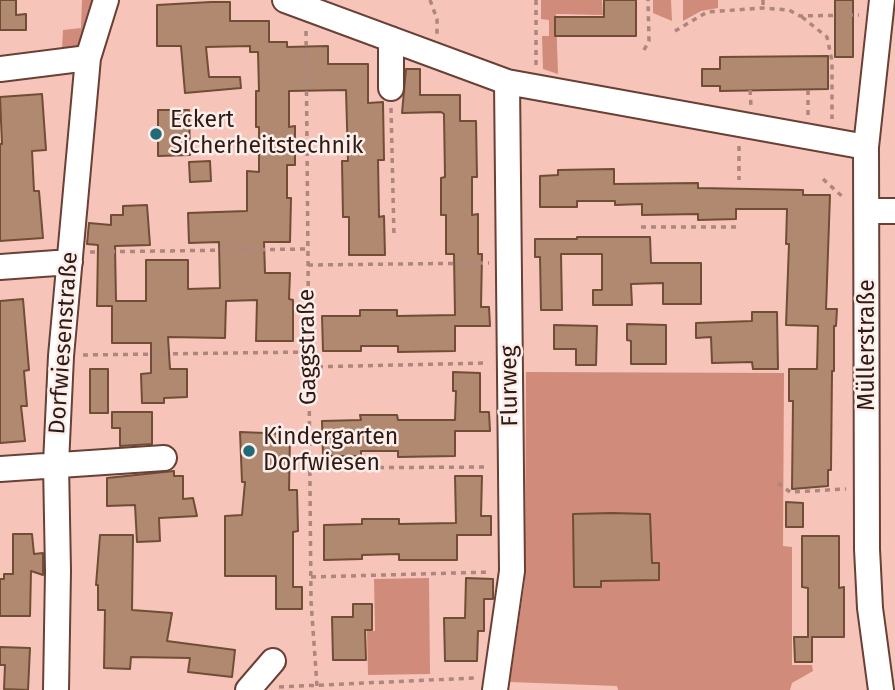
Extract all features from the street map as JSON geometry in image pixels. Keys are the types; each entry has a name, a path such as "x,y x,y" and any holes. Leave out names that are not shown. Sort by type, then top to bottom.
{"street":[{"name":"Dorfwiesenstraße","path":"56,690 56,464 61,356 88,58 106,0"},
{"path":"295,4 507,82 866,147"},
{"name":"Müllerstraße","path":"881,7 866,147 867,549 886,665 881,690"},
{"path":"391,39 391,88"},
{"path":"0,69 88,58"},
{"name":"Flurweg","path":"496,684 512,571 507,82"},
{"path":"867,211 895,211"},
{"path":"0,267 70,257"},
{"path":"0,469 164,458"},
{"path":"248,689 273,661"}],"path":[{"path":"430,0 437,19 437,56"},
{"path":"536,0 536,87"},
{"path":"644,50 649,41 648,0"},
{"path":"763,0 763,8"},
{"name":"Gaggstraße","path":"295,4 307,249 311,617 317,686"},
{"path":"800,16 881,7"},
{"path":"676,31 707,12 763,8 789,10 800,16 827,37 832,61 832,140"},
{"path":"391,88 394,236"},
{"path":"738,123 739,180"},
{"path":"642,227 740,227"},
{"path":"70,257 307,249"},
{"path":"307,265 509,262"},
{"path":"61,356 308,352"},
{"path":"308,367 510,362"},
{"path":"309,468 510,467"},
{"path":"778,483 790,492 867,488"},
{"path":"311,577 512,571"},
{"path":"248,689 496,684"}],"shaded area":[{"path":"82,0 92,0 81,50 62,49 63,30 81,28"},
{"path":"541,0 602,0 603,15 556,14 558,74 543,69 542,36 549,36 549,20 541,19"},
{"path":"653,0 671,0 672,21 653,13"},
{"path":"683,0 718,0 718,8 701,11 683,21"},
{"path":"526,372 784,373 783,546 792,547 792,665 812,665 813,671 792,683 790,690 618,690 617,686 510,682 525,580"},
{"path":"429,578 430,674 368,675 367,631 375,631 374,579"}],"building":[{"path":"0,0 16,0 16,15 26,14 26,30 0,30"},
{"path":"604,0 636,0 636,36 555,36 555,17 604,17"},
{"path":"835,0 853,0 853,57 835,57"},
{"path":"230,2 230,21 269,21 269,42 287,42 287,47 328,46 328,64 368,64 368,103 383,102 384,160 378,160 379,217 384,216 385,255 349,255 349,217 343,217 342,161 348,161 346,90 289,91 289,127 295,126 295,165 287,165 287,198 291,198 290,242 264,242 265,273 290,273 289,299 293,300 293,341 256,341 257,300 226,301 225,338 168,337 170,369 187,369 187,397 164,398 164,403 142,403 141,374 151,373 151,343 112,343 112,306 97,306 98,245 87,244 89,223 111,225 111,215 123,215 123,206 147,205 150,245 115,246 116,301 146,301 146,260 188,260 188,289 220,288 219,242 189,243 188,213 247,211 247,171 259,172 259,127 256,127 258,52 250,52 250,46 206,47 209,77 240,77 241,88 185,93 181,46 157,46 157,5"},
{"path":"828,56 828,89 720,91 720,86 702,86 702,69 720,69 720,57"},
{"path":"406,69 420,69 420,95 460,95 460,121 476,121 477,177 472,177 472,215 478,214 478,254 482,254 481,307 489,307 490,326 455,326 455,351 398,352 398,346 361,346 361,351 323,351 322,316 360,316 360,310 397,310 397,316 455,315 454,254 446,254 446,215 441,215 441,178 445,177 444,114 402,113"},
{"path":"42,94 46,150 32,151 34,191 39,191 43,238 0,241 0,97"},
{"path":"158,110 189,110 190,155 158,156"},
{"path":"210,161 211,181 190,182 189,162"},
{"path":"614,169 614,184 698,183 698,188 803,190 803,195 830,195 826,309 837,309 832,371 831,470 828,470 828,486 792,489 793,401 789,401 789,369 817,369 818,326 786,325 789,244 786,244 787,209 736,209 736,219 698,220 698,214 642,215 642,204 615,205 615,201 577,201 577,207 540,207 540,176 558,175 558,170"},
{"path":"650,237 651,263 701,263 701,304 663,304 663,283 631,284 632,305 593,305 593,290 602,290 602,254 561,254 562,310 541,310 540,257 535,257 535,239"},
{"path":"23,299 29,370 24,371 27,406 21,406 25,441 0,443 0,301"},
{"path":"752,312 777,312 778,369 753,369 752,362 712,363 711,337 696,338 696,323 752,321"},
{"path":"627,324 666,325 666,364 631,364 631,341 627,340"},
{"path":"554,325 597,326 596,365 576,365 576,349 554,349"},
{"path":"90,369 108,369 108,413 90,413"},
{"path":"453,372 480,373 480,412 489,412 490,431 455,431 455,456 398,457 398,451 361,451 361,456 323,456 322,421 361,420 360,415 397,415 398,420 455,420 456,391 453,391"},
{"path":"112,412 152,412 152,444 120,446 120,428 112,428"},
{"path":"240,432 290,434 289,490 297,490 298,531 293,532 293,587 302,587 302,609 276,609 276,576 225,576 225,516 242,515 245,482 242,482"},
{"path":"174,471 174,476 183,476 183,499 193,498 197,516 159,518 160,541 137,542 135,505 107,506 107,478"},
{"path":"455,476 482,476 481,516 491,516 491,535 457,535 457,560 399,560 399,554 324,560 324,525 362,524 362,519 399,519 399,524 456,523"},
{"path":"786,502 803,503 803,527 786,527"},
{"path":"573,514 650,514 652,563 659,563 659,580 601,581 601,587 574,587"},
{"path":"13,534 32,534 34,554 43,553 43,575 31,571 30,616 0,616 0,579 4,579 4,574 13,574"},
{"path":"100,535 133,535 132,610 172,613 167,641 235,650 232,677 188,672 190,658 131,657 130,669 104,668 105,610 98,610 96,585"},
{"path":"802,536 839,536 839,588 844,587 844,637 812,637 812,662 795,662 794,637 808,637 808,588 802,587"},
{"path":"466,578 493,579 493,599 484,599 484,631 478,631 477,661 445,661 444,618 465,618"},
{"path":"353,604 372,604 372,630 365,630 366,660 333,660 332,617 353,617"},
{"path":"0,647 30,648 28,690 4,689 5,665 0,665"}],"place":[{"name":"Eckert Sicherheitstechnik","path":"156,134"},
{"name":"Kindergarten Dorfwiesen","path":"249,451"}]}
